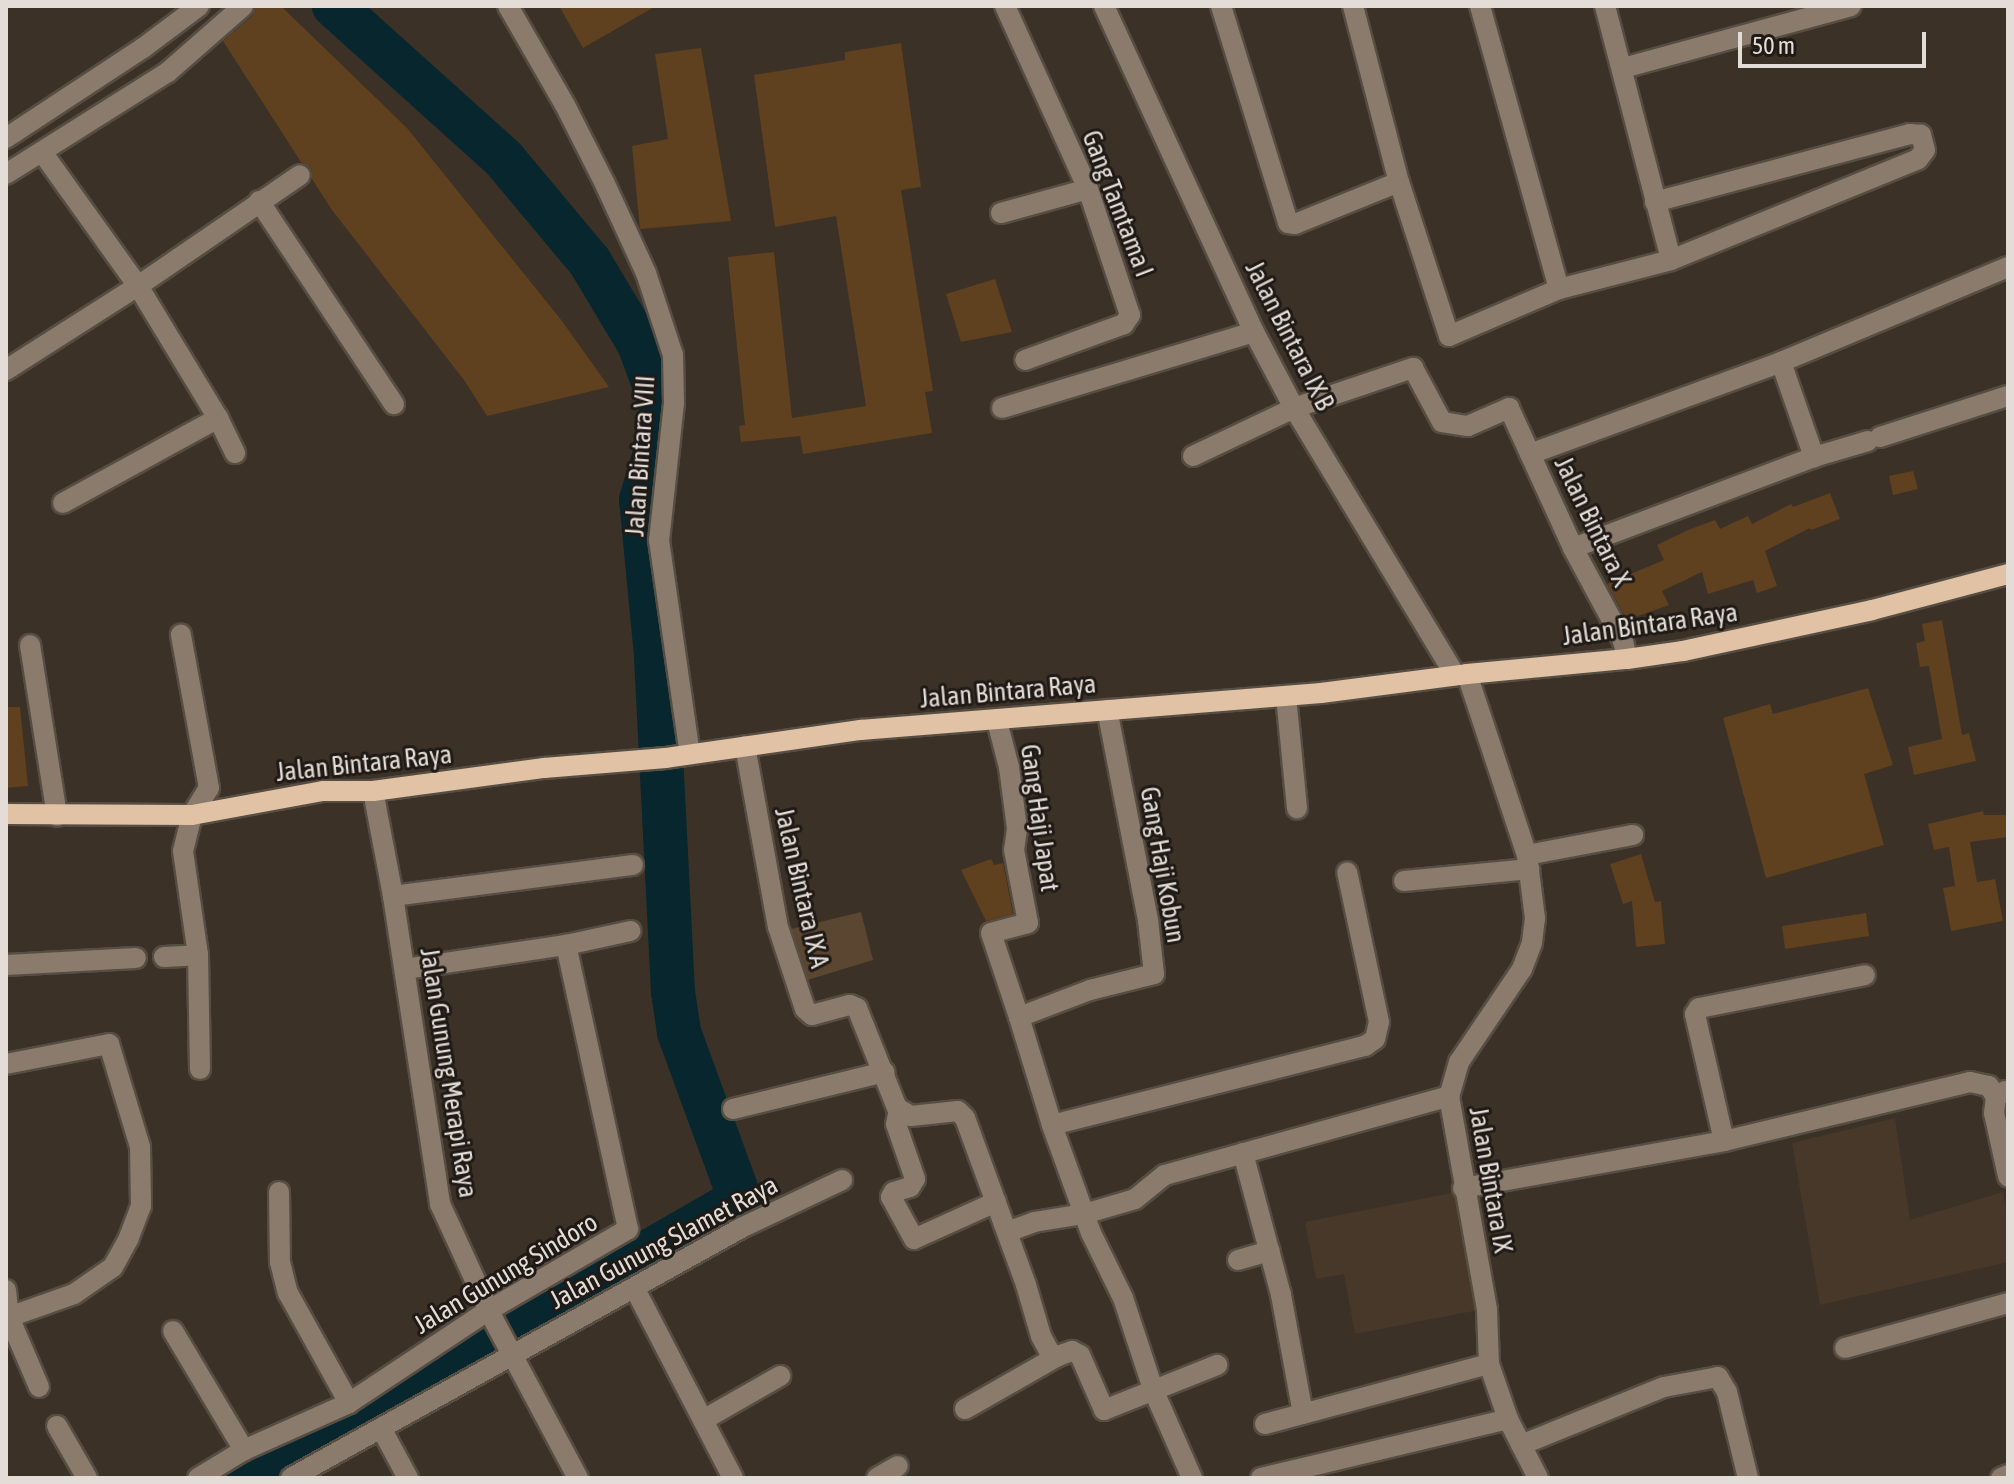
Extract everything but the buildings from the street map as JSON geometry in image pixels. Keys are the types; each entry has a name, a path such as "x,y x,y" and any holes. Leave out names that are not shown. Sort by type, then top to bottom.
{"main road":[{"name":"Jalan Bintara Raya","path":"6,814 192,815 323,791 373,791 666,758 861,730 1286,696 1461,674 1627,659 1683,651 1872,610 2008,574"}],"street":[{"path":"6,138 199,6"},
{"path":"6,174 137,93 202,44 243,6"},
{"name":"Jalan Bintara VIII","path":"508,6 566,107 605,184 646,273 673,355 674,403 659,540 690,754"},
{"name":"Gang Tamtama I","path":"1005,6 1088,189 1124,290 1128,320 1025,360"},
{"name":"Jalan Bintara IX B","path":"1104,6 1254,332 1294,408 1461,674"},
{"path":"1221,6 1288,223 1295,224 1399,182"},
{"path":"1353,6 1399,182 1449,336 1559,289 1671,260 1918,159 1925,150 1921,135 1910,134 1655,202"},
{"path":"1480,6 1559,289"},
{"path":"1605,6 1671,260"},
{"path":"1623,68 1851,6"},
{"path":"183,19 202,44"},
{"path":"42,152 138,286 218,418 235,453"},
{"path":"6,370 138,286 300,175"},
{"path":"1001,213 1088,189"},
{"path":"259,201 394,404"},
{"path":"1530,454 1781,362 2008,267"},
{"path":"1002,408 1254,332"},
{"path":"1781,362 1814,457"},
{"name":"Jalan Bintara X","path":"1294,408 1413,368 1442,422 1468,426 1509,408 1573,548 1623,641 1627,659"},
{"path":"1573,548 1814,457 2008,396"},
{"path":"1193,456 1294,408"},
{"path":"63,503 218,418"},
{"path":"181,635 209,788 192,815 183,851 198,955 200,1069"},
{"path":"30,645 57,816"},
{"name":"Jalan Bintara IX","path":"1461,674 1528,862 1535,918 1532,943 1522,969 1459,1062 1449,1096 1487,1310 1489,1364 1508,1419 1538,1478"},
{"path":"1286,696 1297,808"},
{"name":"Gang Haji Kobun","path":"1017,1012 1154,974 1145,905 1107,710"},
{"name":"Gang Haji Japat","path":"997,721 1009,767 1017,829 1014,850 1028,923 991,933 1017,1012"},
{"name":"Jalan Bintara IX A","path":"745,746 778,927 805,1009 812,1015 850,1005 857,1008 899,1109 896,1124 915,1179 910,1187 894,1192 891,1197 914,1239 996,1202"},
{"name":"Jalan Gunung Merapi Raya","path":"373,791 405,969 440,1204 490,1313 578,1478"},
{"path":"1404,881 1528,862 1633,835"},
{"path":"393,896 633,865"},
{"path":"1052,1125 1365,1046 1375,1039 1379,1022 1347,872"},
{"path":"405,969 566,945 630,931"},
{"name":"Jalan Gunung Sindoro","path":"198,1478 244,1450 349,1403 628,1229 566,945"},
{"path":"164,957 198,955"},
{"path":"6,965 136,958"},
{"path":"1724,1141 1695,1014 1699,1008 1865,975"},
{"path":"1017,1012 1084,1214 1123,1298 1153,1389 1192,1478"},
{"path":"6,1064 109,1044 140,1147 141,1206 129,1238 113,1267 74,1294 9,1317"},
{"path":"733,1109 885,1072"},
{"path":"1463,1188 1724,1141 1970,1082 2002,1093 1994,1113 2008,1176"},
{"path":"1007,1232 1034,1222 1084,1214 1135,1199 1165,1175 1449,1096"},
{"path":"899,1109 911,1116 958,1111 965,1118 1026,1285 1041,1336 1050,1353 1058,1356"},
{"path":"1243,1153 1298,1372 1303,1414"},
{"name":"Jalan Gunung Slamet Raya","path":"291,1478 511,1351 635,1289 741,1228 842,1180"},
{"path":"279,1192 280,1262 288,1293 349,1403"},
{"path":"1238,1260 1270,1251"},
{"path":"635,1289 733,1478"},
{"path":"6,1290 9,1317 39,1387"},
{"path":"1845,1348 2008,1303"},
{"path":"173,1331 244,1450"},
{"path":"965,1409 1072,1351 1080,1355 1104,1410 1217,1365"},
{"path":"1265,1424 1489,1364"},
{"path":"703,1420 780,1376"},
{"path":"1521,1445 1664,1387 1718,1377 1727,1392 1748,1478"},
{"path":"1261,1478 1326,1470 1508,1419"},
{"path":"57,1426 80,1466"},
{"path":"381,1428 408,1478"},
{"path":"877,1478 898,1466"},
{"path":"2001,1478 2008,1475"}],"shaded area":[{"path":"861,912 873,960 801,982 787,930"},
{"path":"1895,1118 1910,1220 2003,1192 2008,1222 2008,1262 1820,1305 1792,1143"},
{"path":"1456,1192 1479,1310 1355,1334 1344,1274 1316,1279 1305,1222"}],"waterway":[{"path":"239,1478 488,1344 740,1199 679,1032 673,992 656,655 641,500 656,450 662,406 639,344 590,262 504,159 334,6"}]}
